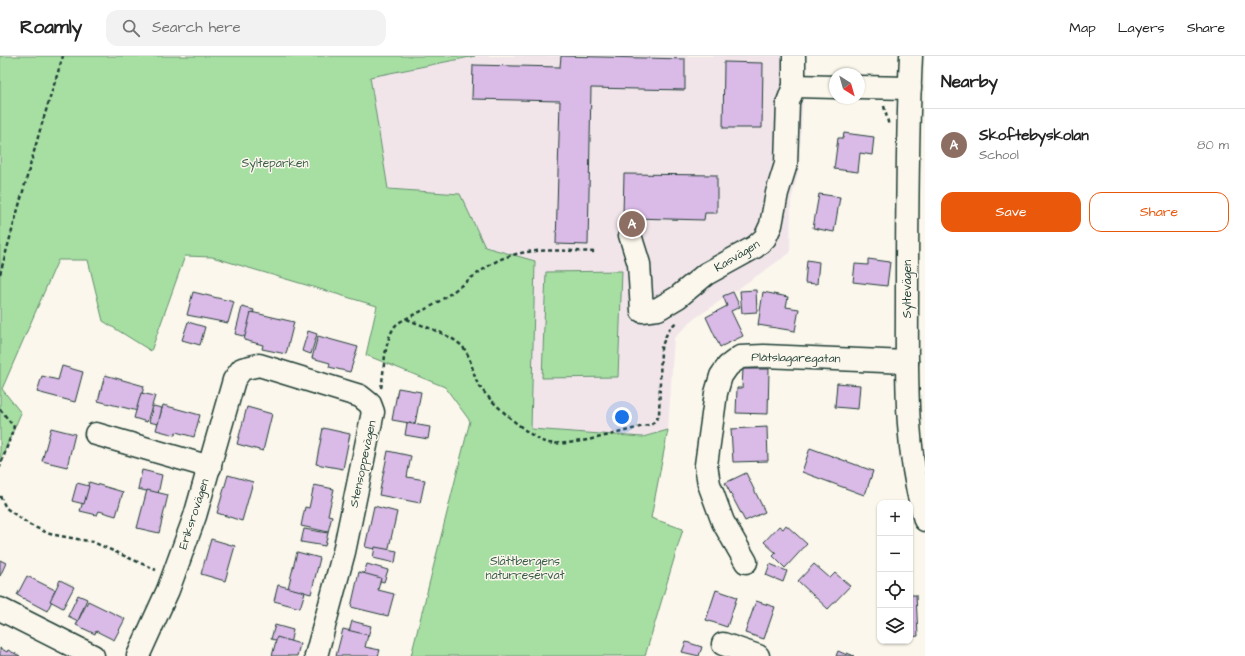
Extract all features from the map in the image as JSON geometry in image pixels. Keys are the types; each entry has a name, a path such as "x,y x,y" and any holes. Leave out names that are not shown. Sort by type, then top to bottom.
{"street":[{"name":"Kasvägen","path":"630,234 639,264 642,311 658,309 678,297 706,274 755,247 765,238 771,225 777,193 786,164 788,102 794,86 794,56"},
{"name":"Syltevägen","path":"911,56 907,213 907,362 910,446 925,520"},
{"path":"794,86 829,87"},
{"path":"865,87 910,88"},
{"name":"Plåtslagaregatan","path":"746,562 723,522 709,484 706,465 716,393 721,376 728,366 740,357 764,356 907,362"},
{"name":"Stensoppevägen","path":"242,369 258,364 360,396 370,404 373,412 344,552 316,656"},
{"name":"Eriksrovägen","path":"138,656 172,578 195,516 234,380 242,369"},
{"path":"96,434 210,467"},
{"path":"0,609 93,656"},
{"path":"723,644 758,656"}],"path":[{"path":"0,274 40,130 63,56"},
{"path":"370,404 380,392 388,338 396,325 426,310 455,292 490,265 509,256 545,250 597,252"},
{"path":"0,408 14,427 0,467"},
{"path":"0,496 6,508 30,525 50,534 93,542 124,554 172,578"}],"shaded area":[{"path":"475,56 805,56 799,169 791,201 790,253 694,319 674,338 668,430 643,437 531,429 535,261 485,247 460,194 388,189 370,77"}],"green space":[{"name":"Sylteparken","path":"0,56 475,56 370,77 388,189 460,194 485,247 535,261 531,429 643,437 668,430 651,518 683,529 645,656 411,656 470,421 445,387 366,355 377,306 212,257 185,256 151,351 103,321 88,260 58,260 2,389 21,413 0,461"},
{"path":"622,271 618,377 542,378 546,272"}],"building":[{"path":"561,56 685,59 685,90 591,88 588,245 556,244 560,101 472,99 473,65 560,67"},
{"path":"724,62 763,63 762,128 723,128"},
{"path":"844,133 874,137 872,155 860,153 858,172 834,169 838,138 843,138"},
{"path":"624,174 717,175 717,213 705,213 704,220 634,218 634,214 623,214"},
{"path":"819,194 840,197 834,232 813,228"},
{"path":"868,259 890,262 887,286 853,282 855,264 868,265"},
{"path":"807,260 819,262 817,284 805,283"},
{"path":"756,290 757,312 742,313 740,291"},
{"path":"193,292 234,302 228,323 187,315"},
{"path":"733,292 740,307 731,311 743,336 720,347 706,317 727,306 723,296"},
{"path":"763,292 788,297 786,307 799,309 795,331 758,325"},
{"path":"242,307 254,310 247,337 235,334"},
{"path":"251,312 294,322 286,354 262,349 263,345 244,340"},
{"path":"188,322 205,327 200,345 182,340"},
{"path":"308,331 317,334 311,354 302,351"},
{"path":"318,336 358,347 350,372 329,367 330,363 312,358"},
{"path":"62,366 83,372 75,402 37,392 42,376 58,380"},
{"path":"743,369 769,369 768,414 736,413 737,388 742,388"},
{"path":"105,375 144,386 138,411 98,401"},
{"path":"837,383 860,385 858,409 835,407"},
{"path":"398,388 421,392 415,424 392,420"},
{"path":"141,393 155,396 147,422 134,418"},
{"path":"163,405 200,415 194,437 176,432 175,435 156,430"},
{"path":"153,406 162,408 158,424 149,422"},
{"path":"247,407 272,414 263,451 237,444"},
{"path":"407,423 430,427 428,439 405,435"},
{"path":"767,427 768,461 733,462 731,429"},
{"path":"51,428 75,434 67,467 42,461"},
{"path":"323,428 350,434 343,469 316,464"},
{"path":"810,448 873,471 864,495 802,472"},
{"path":"388,451 411,456 407,477 425,480 420,503 379,495"},
{"path":"142,470 162,475 158,494 138,489"},
{"path":"746,473 765,512 745,521 725,483"},
{"path":"228,475 253,482 242,521 217,513"},
{"path":"89,482 123,492 116,516 99,511 97,515 80,511"},
{"path":"77,483 89,486 84,504 72,501"},
{"path":"314,485 334,489 328,515 332,516 328,532 301,526 305,507 309,508"},
{"path":"147,490 168,495 159,533 137,528"},
{"path":"374,506 397,512 388,552 365,547"},
{"path":"786,525 807,544 785,568 773,556 776,553 764,542 779,526 783,529"},
{"path":"304,529 328,533 325,546 301,542"},
{"path":"211,539 235,546 225,581 201,574"},
{"path":"375,547 397,551 395,563 373,558"},
{"path":"297,552 320,558 311,594 288,588"},
{"path":"0,560 6,563 0,576"},
{"path":"367,564 388,570 384,582 363,576"},
{"path":"770,564 787,571 783,582 766,575"},
{"path":"814,564 830,578 835,573 850,586 828,609 798,581"},
{"path":"359,572 381,578 378,590 394,594 388,616 351,607"},
{"path":"27,576 57,591 47,611 17,595"},
{"path":"60,580 74,587 63,608 50,601"},
{"path":"278,585 305,592 300,608 274,601"},
{"path":"716,590 737,597 727,627 706,620"},
{"path":"78,595 87,599 78,621 68,616"},
{"path":"913,595 916,595 918,636 913,637"},
{"path":"88,601 125,619 114,640 96,631 95,634 76,625"},
{"path":"756,601 775,607 764,639 745,633"},
{"path":"352,621 371,626 368,637 349,632"},
{"path":"275,625 293,630 290,644 271,639"},
{"path":"343,629 368,635 365,647 380,650 378,656 336,656"},
{"path":"277,637 300,644 297,656 272,656"},
{"path":"686,642 702,647 699,656 682,652"},
{"path":"0,648 7,652 8,650 20,656 0,656"},
{"path":"838,651 847,655 847,653 854,656 836,656"}],"place":[{"name":"Skoftebyskolan","path":"632,224"}],"park label":[{"name":"Slättbergens naturreservat","path":"525,568"}]}
